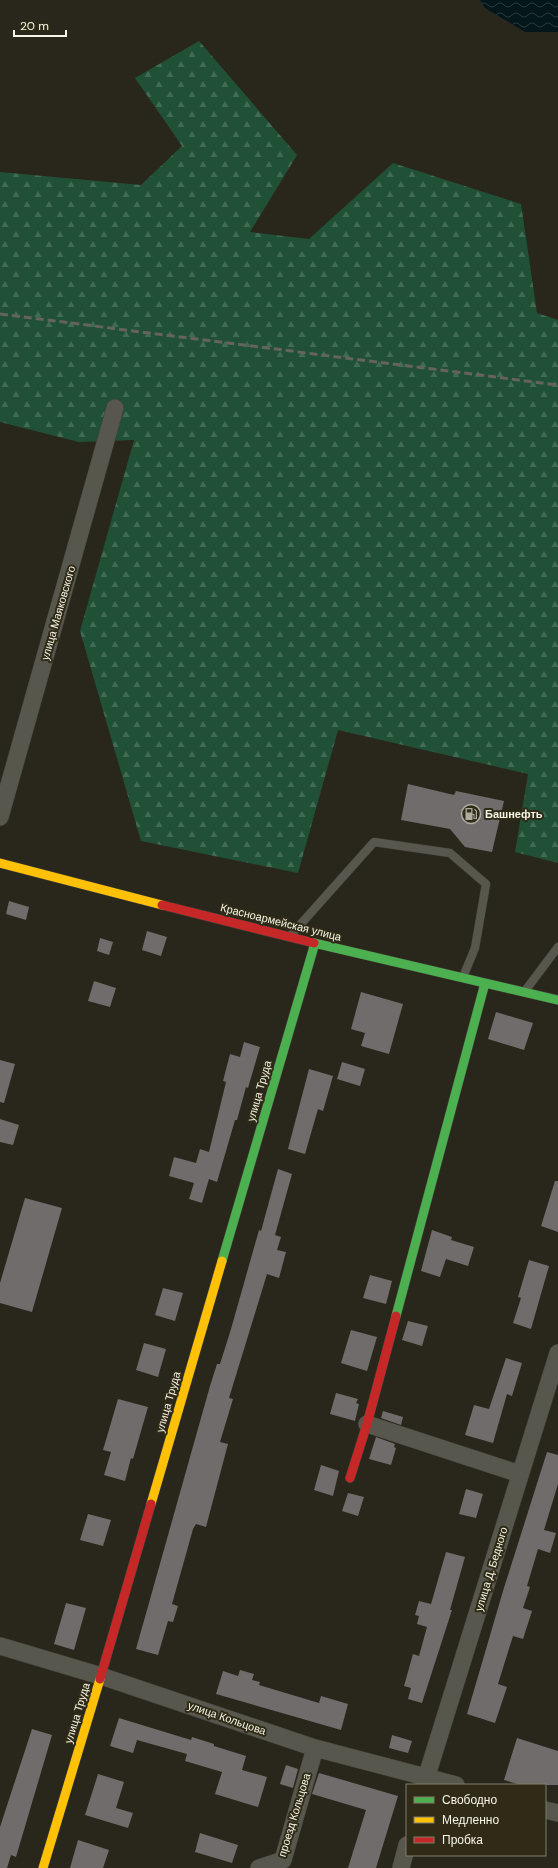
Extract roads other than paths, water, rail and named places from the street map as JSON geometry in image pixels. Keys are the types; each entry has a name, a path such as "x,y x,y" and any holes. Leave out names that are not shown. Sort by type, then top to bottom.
{"street":[{"name":"улица Маяковского","path":"0,817 115,408"},
{"name":"Красноармейская улица","path":"0,863 289,937 558,1000"},
{"name":"улица Труда","path":"43,1868 101,1676 314,943"},
{"path":"350,1478 367,1424 484,983"},
{"name":"улица Д. Бедного","path":"425,1781 558,1353"},
{"path":"367,1424 520,1474"},
{"name":"улица Кольцова","path":"0,1646 101,1676 315,1748 425,1781 448,1784"},
{"name":"проезд Кольцова","path":"259,1868 283,1860 315,1748"},
{"path":"546,1810 558,1813"},
{"path":"401,1868 406,1849"}],"lane":[{"path":"289,937 374,842 450,853 486,884 475,948 462,978"},
{"path":"524,992 558,947"}],"water":[{"path":"480,0 558,0 558,32 525,32 485,8"}],"railway":[{"path":"0,314 558,385"}],"place":[{"name":"Башнефть","path":"471,814"}]}
